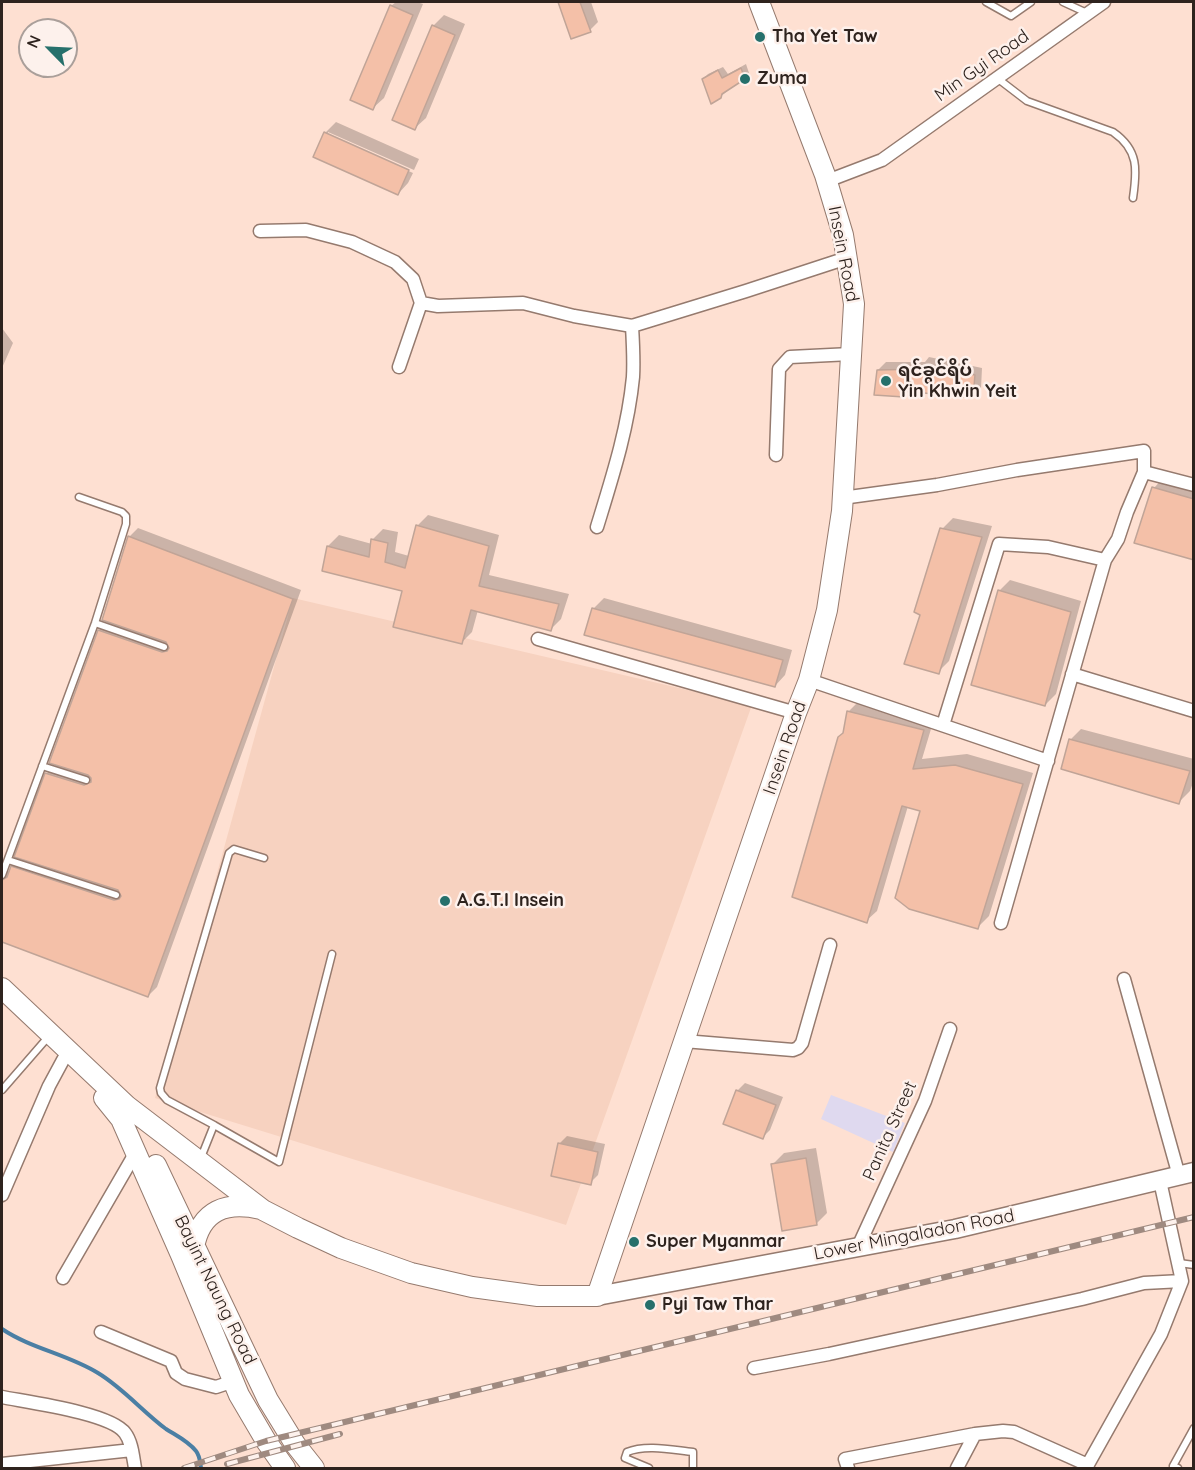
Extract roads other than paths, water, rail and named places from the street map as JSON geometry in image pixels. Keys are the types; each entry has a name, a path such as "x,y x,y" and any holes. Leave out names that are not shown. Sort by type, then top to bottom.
{"main road":[{"name":"Insein Road","path":"597,1296 796,712 809,680 827,610 842,498 854,304 847,258 843,235 827,181 759,2"},
{"path":"2,988 47,1038"},
{"path":"2,1005 47,1038 119,1105 200,1160 263,1210"},
{"name":"Bayint Naung Road","path":"119,1105 122,1119 239,1395 285,1468"},
{"name":"Bayint Naung Road","path":"119,1105 194,1247 268,1400 290,1436 314,1468"},
{"name":"Lower Mingaladon Road","path":"597,1296 954,1228 1186,1174"},
{"path":"194,1247 197,1231 206,1219 226,1206 249,1206 263,1210 341,1248 411,1273 506,1293 538,1296 597,1296"}],"street":[{"name":"Min Gyi Road","path":"827,181 882,160 1104,2"},
{"path":"260,231 306,230 352,242 395,262 412,279 421,303 399,367"},
{"path":"421,303 438,306 523,303 574,316 632,326 847,258"},
{"path":"597,527 620,451 628,408 633,376 632,326"},
{"path":"776,455 779,369 790,357 851,354"},
{"path":"842,498 1144,451 1144,472 1118,539 1105,560 1001,923"},
{"path":"1144,472 1194,485"},
{"path":"943,725 999,544 1048,547 1105,560"},
{"path":"538,639 796,712"},
{"path":"1072,674 1194,711"},
{"path":"809,680 1048,760"},
{"path":"684,1041 793,1050 798,1048 802,1043 830,945"},
{"path":"1124,979 1186,1174"},
{"name":"Panita Street","path":"858,1247 925,1101 950,1029"},
{"path":"2,1195 49,1086 66,1055"},
{"path":"63,1278 136,1152"},
{"path":"848,1468 845,1459 975,1434 1003,1431 1014,1432 1087,1467 1161,1334 1182,1281 1160,1181"},
{"path":"754,1368 1082,1299 1144,1283 1182,1281"},
{"path":"101,1332 171,1361 176,1373 185,1379 216,1387 234,1381"},
{"path":"2,1396 101,1418 124,1432 132,1450 135,1468"},
{"path":"957,1468 975,1434"},
{"path":"2,1464 132,1450"}],"lane":[{"path":"986,2 1011,16 1031,2"},
{"path":"1063,2 1087,14"},
{"path":"996,78 1027,101 1113,132 1121,137 1131,150 1137,169 1133,198"},
{"path":"2,875 95,623 126,524 126,516 122,512 79,497"},
{"path":"95,623 164,647"},
{"path":"42,766 86,780"},
{"path":"264,858 234,849 229,853 160,1088 161,1094 167,1100 279,1162 332,954"},
{"path":"8,860 116,895"},
{"path":"2,1090 47,1038"},
{"path":"200,1160 214,1125"},
{"path":"1178,1263 1194,1265"},
{"path":"1178,1468 1173,1466 1194,1428"},
{"path":"649,1468 625,1458 627,1452 632,1449 693,1452 693,1468"}],"waterway":[{"path":"2,1329 25,1342 86,1366 107,1379 166,1429 193,1447 198,1455 201,1468"}],"railway":[{"path":"184,1468 266,1441 1194,1217"},
{"path":"227,1464 340,1434"}],"place":[{"name":"Tha Yet Taw","path":"760,37"},
{"name":"Zuma","path":"745,79"},
{"name":"ရင်ခွင်ရိပ် Yin Khwin Yeit","path":"886,381"},
{"name":"A.G.T.I Insein","path":"445,901"},
{"name":"Super Myanmar","path":"634,1242"},
{"name":"Pyi Taw Thar","path":"650,1305"}]}
